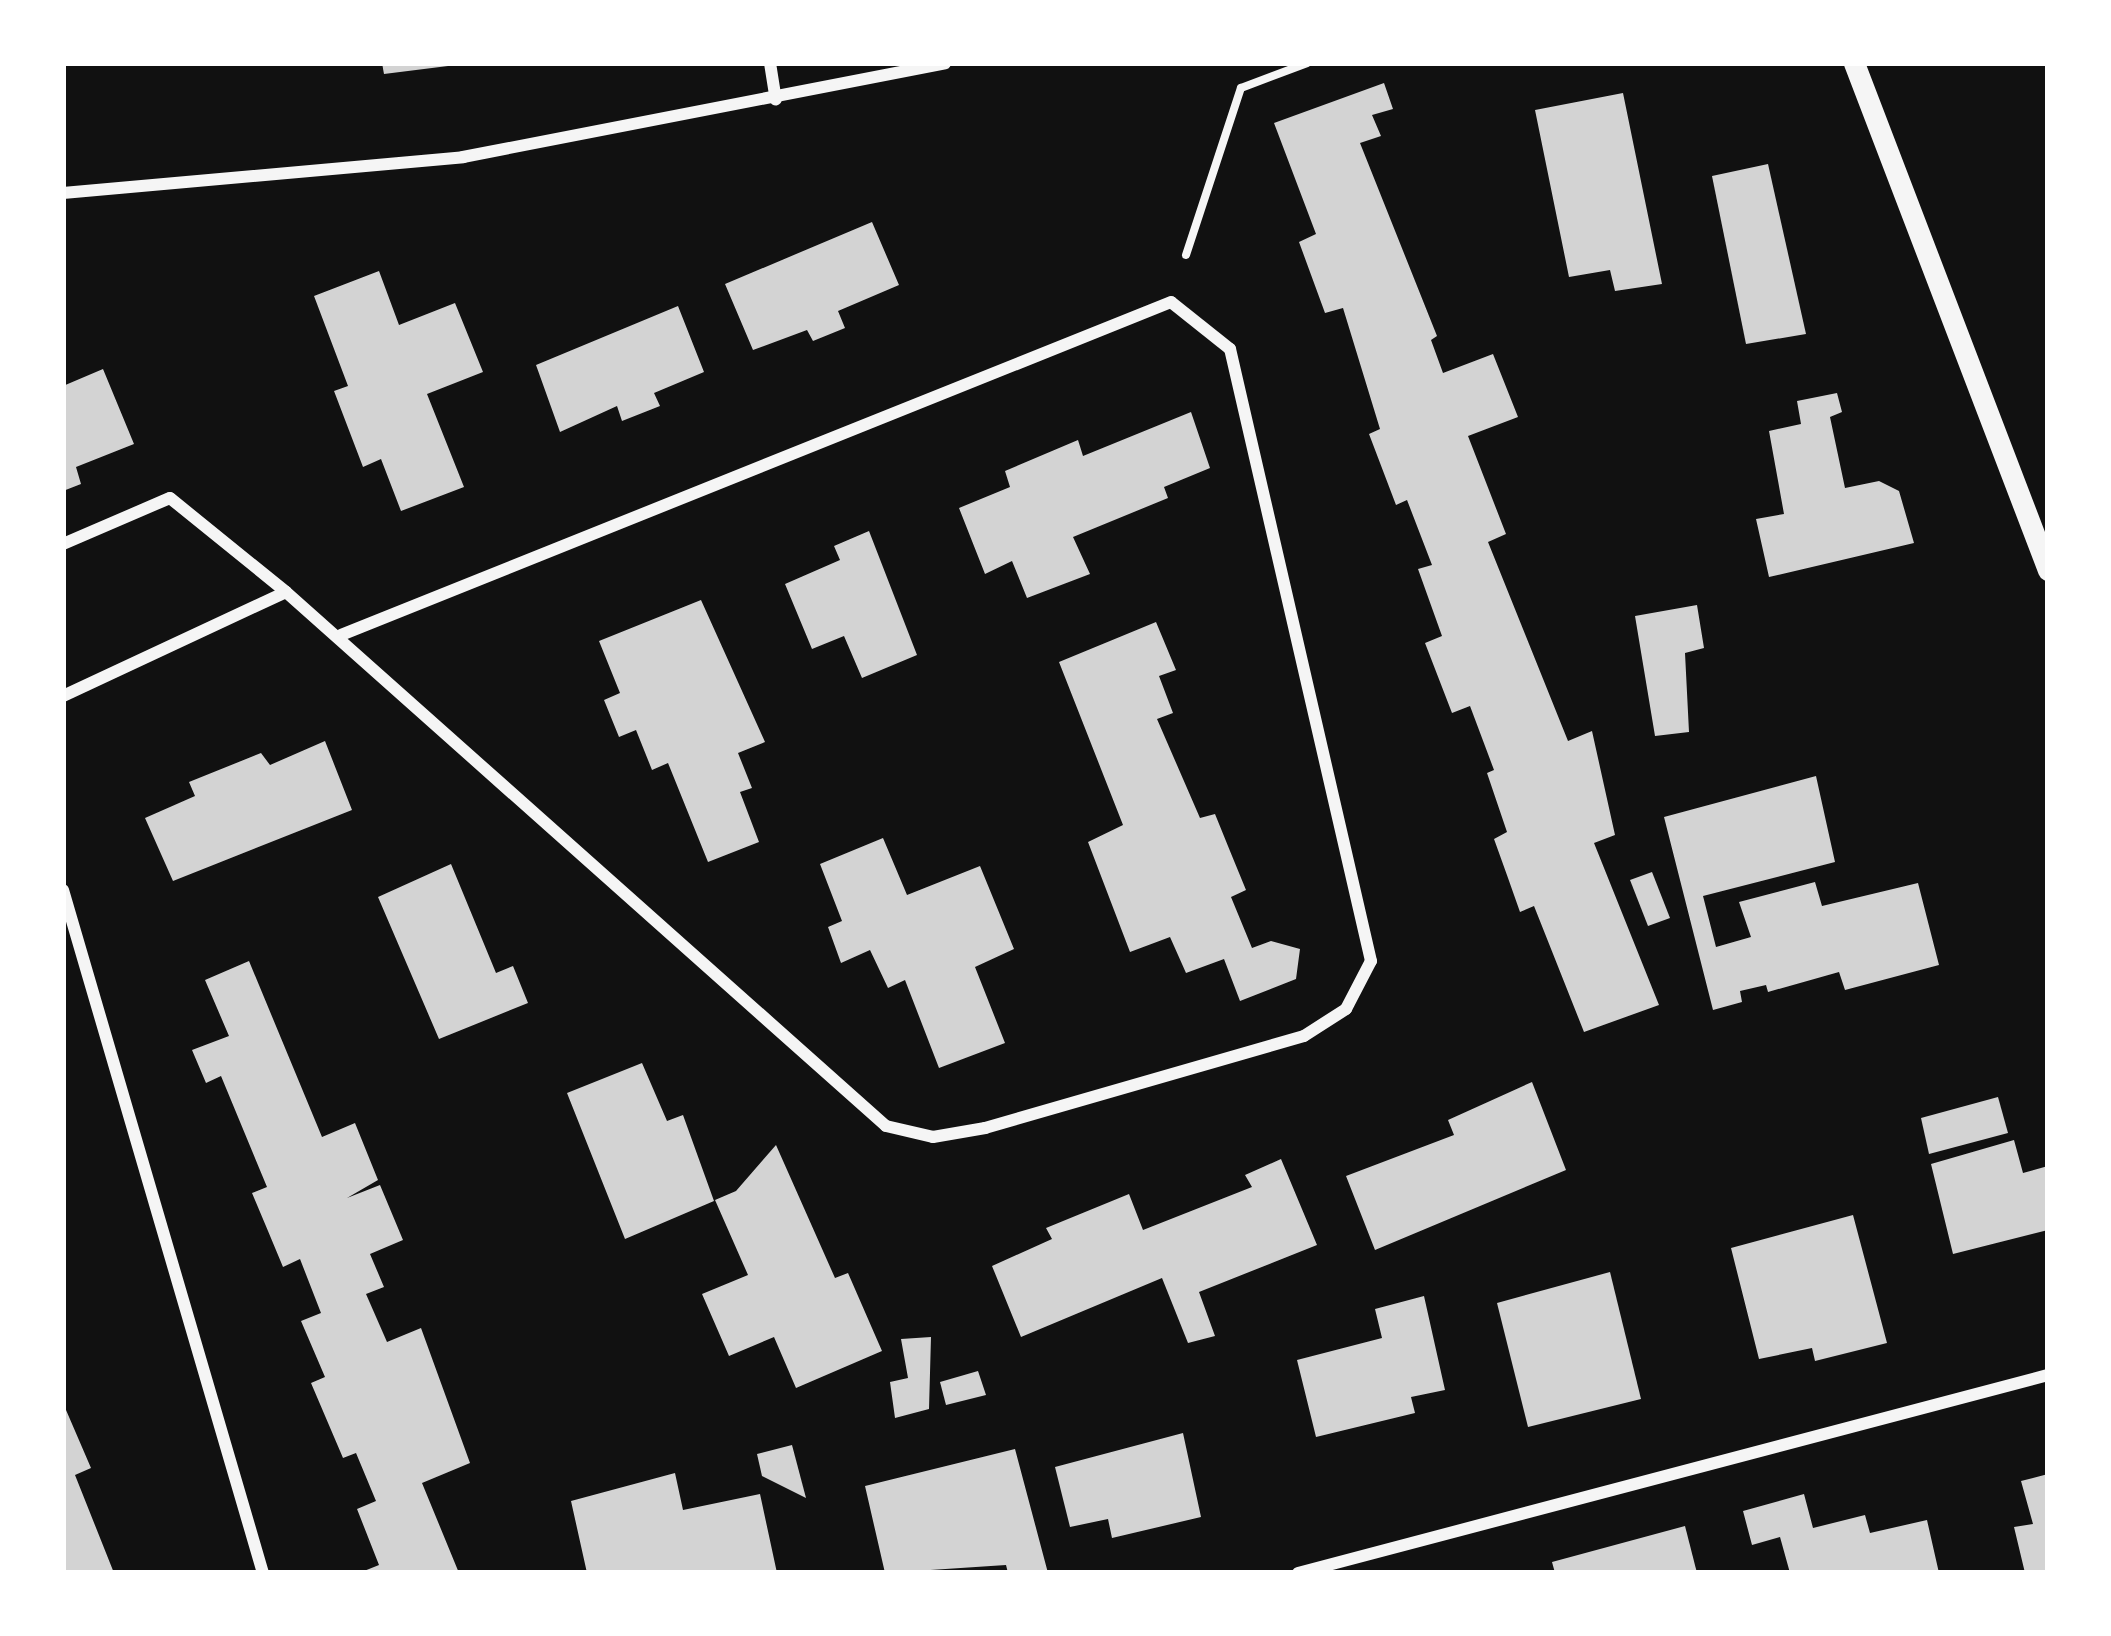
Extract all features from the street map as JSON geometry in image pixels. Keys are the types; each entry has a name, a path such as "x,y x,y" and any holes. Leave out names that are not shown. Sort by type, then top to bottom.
{"street":[{"path":"770,63 776,100"},
{"path":"63,193 463,157 776,100 946,63"},
{"path":"1854,63 2048,571"},
{"path":"63,544 170,498 341,634 886,1126 933,1137 985,1128 1304,1036 1346,1009 1371,961 1230,350 1171,302 341,634"},
{"path":"63,696 286,592"},
{"path":"63,890 263,1573"},
{"path":"1298,1573 2048,1375"}],"path":[{"path":"1171,302 1241,88 1307,63"}],"building":[{"path":"382,63 448,63 448,66 384,74"},
{"path":"1384,83 1393,109 1372,115 1381,136 1360,143 1437,336 1431,340 1443,373 1493,354 1518,417 1468,436 1506,534 1488,542 1568,741 1592,731 1615,835 1594,843 1659,1005 1584,1032 1534,906 1520,912 1494,839 1507,832 1487,773 1494,770 1470,706 1452,713 1425,643 1442,636 1418,569 1432,565 1407,500 1396,505 1369,434 1380,429 1343,308 1325,313 1299,242 1316,234 1274,123"},
{"path":"1623,93 1662,284 1615,291 1610,270 1569,277 1535,110"},
{"path":"1768,164 1806,334 1746,344 1712,176"},
{"path":"872,222 899,285 838,311 845,328 813,341 807,330 753,350 725,284"},
{"path":"379,271 399,325 455,303 483,372 427,394 464,487 401,511 381,459 363,467 334,391 348,386 314,296"},
{"path":"678,306 704,372 654,393 660,406 622,421 617,406 560,432 536,365"},
{"path":"103,369 134,444 76,467 81,484 63,491 63,386"},
{"path":"1837,393 1842,412 1830,417 1845,488 1879,481 1899,491 1914,543 1769,577 1756,519 1784,514 1769,431 1801,424 1797,401"},
{"path":"1191,412 1210,468 1164,487 1168,498 1073,537 1090,574 1027,598 1012,561 985,574 959,508 1010,487 1005,471 1078,440 1083,456"},
{"path":"869,531 917,655 862,678 844,636 812,649 785,584 840,560 834,546"},
{"path":"701,600 765,742 738,753 752,788 740,792 759,842 708,862 668,763 652,770 636,730 619,737 604,700 620,693 599,641"},
{"path":"1697,605 1704,648 1685,653 1689,732 1655,736 1635,616"},
{"path":"1156,622 1176,670 1159,676 1173,713 1157,719 1200,818 1215,814 1246,890 1231,897 1252,948 1271,941 1300,949 1296,979 1240,1001 1224,959 1186,973 1170,937 1130,952 1088,842 1123,825 1059,662"},
{"path":"325,741 352,810 173,881 145,818 195,796 189,782 261,753 270,765"},
{"path":"1816,776 1835,862 1703,896 1716,947 1751,937 1739,902 1815,882 1822,906 1918,883 1939,965 1845,990 1839,972 1768,992 1766,985 1740,991 1742,1002 1713,1010 1664,817"},
{"path":"883,838 907,895 980,866 1014,949 975,967 1005,1043 939,1068 905,980 888,988 870,950 841,963 828,927 842,921 820,864"},
{"path":"451,864 496,973 513,966 528,1003 439,1039 378,897"},
{"path":"1652,872 1670,918 1648,926 1630,880"},
{"path":"249,961 322,1137 355,1123 378,1180 347,1198 380,1185 403,1240 370,1254 384,1287 366,1294 387,1342 421,1328 470,1463 422,1483 459,1573 359,1573 379,1565 357,1509 376,1501 356,1453 343,1458 311,1383 325,1377 301,1321 321,1313 300,1259 283,1267 252,1193 267,1187 221,1076 206,1083 192,1050 229,1036 205,980"},
{"path":"642,1063 667,1121 683,1115 714,1201 625,1239 567,1093"},
{"path":"1532,1082 1566,1170 1375,1250 1346,1176 1454,1135 1448,1120"},
{"path":"1998,1097 2008,1133 1929,1154 1921,1118"},
{"path":"2014,1140 2023,1173 2048,1166 2048,1230 1953,1254 1931,1164"},
{"path":"776,1145 835,1278 848,1273 882,1351 796,1388 774,1337 729,1356 702,1294 748,1275 715,1200 736,1191"},
{"path":"1281,1159 1317,1245 1199,1292 1215,1336 1188,1343 1162,1278 1021,1337 992,1266 1052,1239 1046,1228 1129,1194 1143,1230 1252,1187 1245,1175"},
{"path":"1853,1215 1887,1343 1815,1361 1812,1348 1759,1359 1731,1248"},
{"path":"1610,1272 1641,1399 1528,1427 1497,1303"},
{"path":"1424,1296 1445,1390 1411,1397 1415,1413 1316,1437 1297,1360 1382,1338 1375,1309"},
{"path":"931,1337 929,1409 895,1418 890,1382 908,1378 901,1339"},
{"path":"978,1371 986,1395 946,1405 940,1382"},
{"path":"63,1403 91,1468 75,1475 114,1573 63,1573"},
{"path":"1183,1433 1201,1517 1112,1538 1108,1519 1070,1527 1055,1467"},
{"path":"792,1445 806,1498 762,1476 757,1454"},
{"path":"1015,1449 1048,1573 1008,1573 1006,1565 885,1573 865,1486"},
{"path":"675,1473 683,1510 760,1494 777,1573 587,1573 571,1501"},
{"path":"2048,1474 2048,1573 2025,1573 2014,1527 2033,1524 2021,1481"},
{"path":"1804,1494 1813,1528 1865,1515 1870,1533 1927,1520 1939,1573 1790,1573 1780,1537 1752,1545 1743,1511"},
{"path":"1685,1526 1697,1573 1555,1573 1552,1562"}]}
